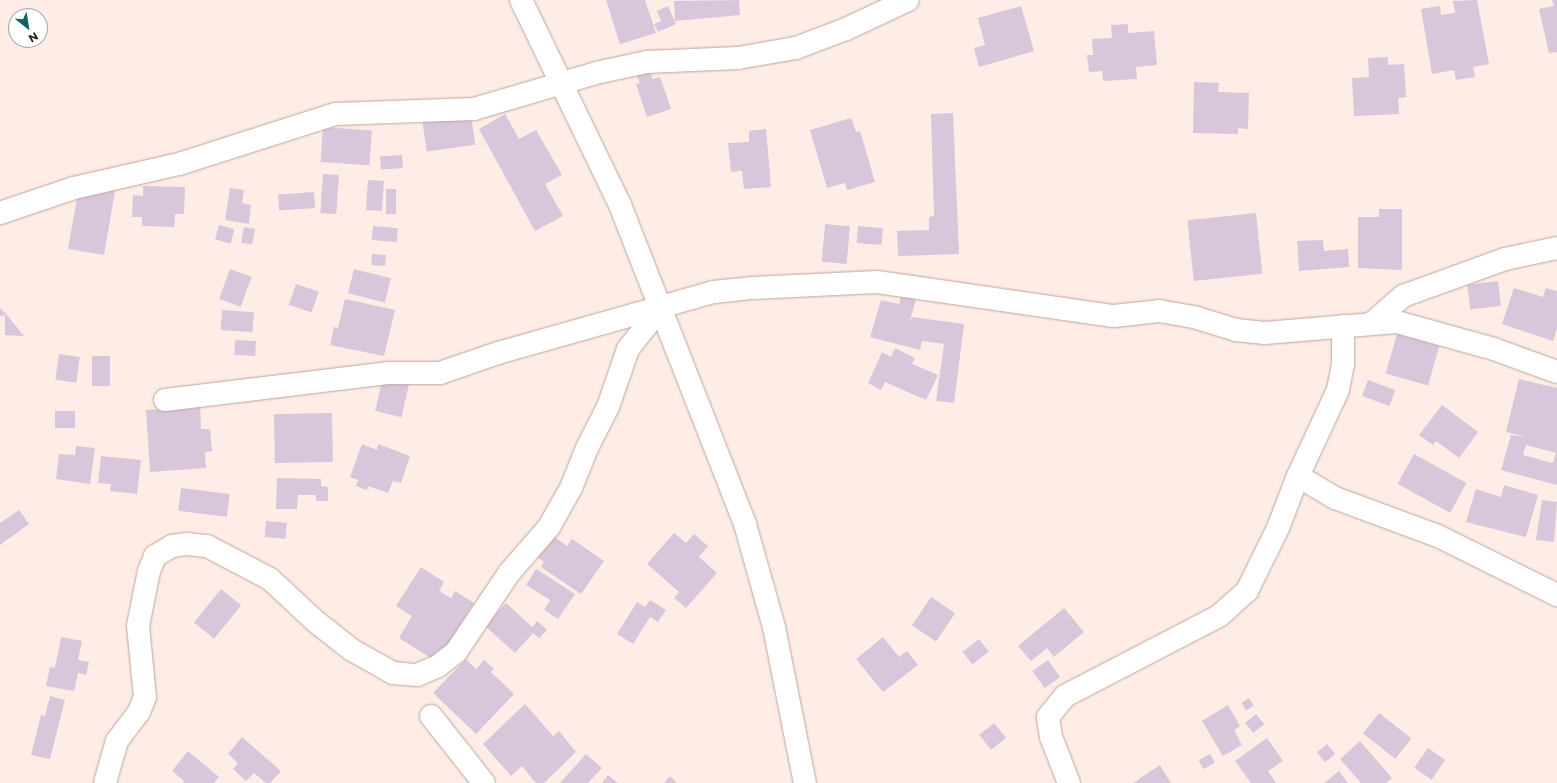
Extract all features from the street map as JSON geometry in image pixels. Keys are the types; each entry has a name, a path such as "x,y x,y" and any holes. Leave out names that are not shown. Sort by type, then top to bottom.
{"street":[{"path":"521,0 620,206 661,307 745,524 774,627 805,783"},
{"path":"0,213 74,188 179,164 336,114 474,109 562,85 600,72 647,62 738,58 796,48 846,29 908,0"},
{"path":"1371,324 1403,296 1505,259 1557,248"},
{"path":"165,400 387,373 440,373 498,353 714,292 753,288 877,282 1114,316 1159,311 1197,318 1243,331 1265,333 1397,322 1494,349 1557,372"},
{"path":"105,783 117,741 139,712 145,697 138,626 149,571 155,556 172,546 187,544 207,546 270,579 315,621 352,650 393,673 417,675 438,666 456,652 509,573 549,527 571,488 587,448 608,407 628,349 661,307"},
{"path":"1069,783 1051,737 1048,717 1064,696 1219,616 1247,591 1278,528 1298,476 1338,390 1343,364 1343,326"},
{"path":"1298,476 1335,498 1438,536 1557,595"},
{"path":"431,716 484,783"}],"building":[{"path":"606,0 645,0 656,33 620,44"},
{"path":"739,0 740,15 675,21 674,1"},
{"path":"1477,0 1489,64 1473,67 1475,77 1456,80 1454,70 1432,74 1421,9 1440,6 1441,15 1455,13 1453,1"},
{"path":"1552,0 1557,0 1557,52 1549,53 1539,9 1554,6"},
{"path":"668,6 676,24 658,32 654,24 661,21 657,11"},
{"path":"1021,6 1034,51 979,67 974,48 985,45 978,18"},
{"path":"1128,24 1128,33 1154,31 1157,65 1136,67 1137,79 1103,81 1102,71 1089,72 1087,55 1093,55 1092,39 1112,38 1111,25"},
{"path":"1388,57 1388,65 1404,64 1406,97 1398,98 1399,114 1354,116 1352,78 1369,77 1368,58"},
{"path":"649,69 653,79 660,77 671,109 647,117 636,84 640,83 636,74"},
{"path":"1194,82 1219,83 1218,92 1249,93 1248,129 1238,128 1238,134 1193,133"},
{"path":"953,113 959,254 898,256 897,231 929,230 929,217 934,216 931,114"},
{"path":"505,114 519,139 536,130 562,175 545,184 563,216 535,231 479,129"},
{"path":"471,115 475,145 427,152 422,122"},
{"path":"851,118 856,132 860,131 875,182 847,190 845,183 827,188 810,130"},
{"path":"323,127 372,130 369,165 321,162"},
{"path":"766,129 771,187 744,189 742,171 731,172 728,143 749,142 749,131"},
{"path":"402,155 403,168 381,170 380,157"},
{"path":"323,174 339,175 336,214 320,213"},
{"path":"368,180 384,181 382,211 366,210"},
{"path":"99,183 116,185 104,255 68,249 78,192 97,195"},
{"path":"143,186 185,187 184,214 175,214 174,227 142,226 142,217 132,217 133,195 143,196"},
{"path":"230,188 244,190 242,203 251,205 249,224 225,220"},
{"path":"386,189 396,189 396,214 386,214"},
{"path":"314,192 315,208 279,210 278,195"},
{"path":"1379,209 1402,209 1402,270 1358,268 1358,217 1379,217"},
{"path":"1256,213 1262,274 1194,281 1187,220"},
{"path":"825,224 850,226 847,264 822,262"},
{"path":"219,225 234,229 231,244 215,239"},
{"path":"373,226 398,228 397,242 372,240"},
{"path":"858,226 883,228 881,245 857,243"},
{"path":"244,227 255,229 252,245 241,243"},
{"path":"1323,240 1324,251 1348,249 1349,267 1299,271 1297,241"},
{"path":"372,254 386,255 385,266 371,265"},
{"path":"230,269 252,277 241,307 219,299"},
{"path":"354,269 391,278 385,302 348,293"},
{"path":"1498,281 1501,306 1470,310 1467,285"},
{"path":"296,284 319,292 312,313 289,305"},
{"path":"1514,288 1543,297 1546,288 1557,291 1557,329 1553,341 1502,324"},
{"path":"902,293 917,296 909,324 912,317 964,324 954,403 936,401 944,344 922,341 920,350 870,337 881,300 899,304"},
{"path":"345,299 395,310 384,356 330,345 334,327 338,328"},
{"path":"0,308 24,336 5,335 5,315 0,316"},
{"path":"222,310 254,312 253,332 221,330"},
{"path":"1397,334 1439,346 1428,386 1386,373"},
{"path":"235,340 256,341 255,356 234,355"},
{"path":"895,348 915,358 912,364 938,375 926,400 885,382 881,390 868,383 882,352 891,357"},
{"path":"59,354 80,357 76,383 55,380"},
{"path":"92,356 110,356 110,386 92,386"},
{"path":"383,377 409,383 401,417 375,411"},
{"path":"1519,379 1557,388 1557,485 1501,470 1511,435 1526,437 1506,432","holes":["1526,445 1556,453 1553,463 1523,455"]},
{"path":"1368,380 1395,390 1389,406 1362,396"},
{"path":"1442,405 1478,432 1459,458 1436,441 1433,445 1419,435"},
{"path":"200,406 201,429 210,429 212,451 205,452 206,468 150,472 146,410"},
{"path":"55,411 75,411 75,428 55,428"},
{"path":"332,413 333,462 275,463 274,414"},
{"path":"362,444 377,450 378,444 410,456 401,483 393,481 388,493 368,486 367,490 356,486 358,480 350,477"},
{"path":"76,446 95,448 90,484 56,479 59,454 75,455"},
{"path":"1414,454 1466,483 1450,513 1398,484"},
{"path":"101,456 141,460 137,494 110,491 111,484 98,483"},
{"path":"277,478 321,479 321,486 328,487 328,501 316,501 316,495 298,495 297,509 276,509"},
{"path":"1504,485 1538,495 1526,537 1466,522 1476,489 1501,497"},
{"path":"181,488 230,494 227,517 178,511"},
{"path":"1542,500 1557,502 1554,542 1536,540"},
{"path":"19,510 29,524 0,545 0,523"},
{"path":"266,521 287,523 286,539 265,537"},
{"path":"674,533 686,543 694,534 708,546 699,557 717,573 686,608 674,598 679,592 647,564"},
{"path":"552,535 567,546 572,539 604,561 581,594 541,567 544,562 537,557"},
{"path":"421,567 444,582 439,591 451,598 455,591 474,603 437,662 399,638 412,616 396,606"},
{"path":"536,569 575,594 558,619 544,610 550,600 526,585"},
{"path":"221,589 241,605 214,639 194,622"},
{"path":"931,597 955,613 936,641 912,625"},
{"path":"650,600 666,610 658,622 650,617 633,644 617,634 637,602 645,607"},
{"path":"506,603 532,627 537,621 547,630 539,638 533,633 515,653 485,626"},
{"path":"1064,608 1084,632 1054,657 1047,648 1031,661 1018,646"},
{"path":"61,637 82,641 78,660 89,662 86,675 78,673 74,691 46,686 50,667 55,668"},
{"path":"883,637 899,657 907,651 918,665 883,692 856,659"},
{"path":"979,639 989,652 972,665 962,652"},
{"path":"466,659 476,669 484,660 494,669 491,672 514,694 476,734 433,693"},
{"path":"1048,660 1060,677 1044,688 1032,671"},
{"path":"50,696 65,700 50,759 31,755 41,715 45,716"},
{"path":"1249,698 1254,706 1246,710 1241,703"},
{"path":"525,704 553,736 559,731 576,752 544,783 536,783 522,766 511,776 483,744"},
{"path":"1228,705 1240,726 1234,730 1242,745 1223,756 1202,721"},
{"path":"1379,713 1411,738 1395,759 1363,733"},
{"path":"1256,714 1264,724 1253,733 1245,723"},
{"path":"994,723 1006,738 991,750 979,735"},
{"path":"242,737 281,771 270,783 266,783 254,773 246,781 233,769 238,763 228,754"},
{"path":"1267,738 1283,761 1268,771 1276,783 1251,783 1235,761"},
{"path":"1360,741 1392,778 1386,783 1361,783 1340,759"},
{"path":"1327,744 1335,754 1325,762 1317,752"},
{"path":"1428,748 1445,760 1431,780 1414,768"},
{"path":"188,751 219,777 214,783 182,783 184,781 172,771"},
{"path":"586,754 602,768 588,783 560,783"},
{"path":"1210,754 1215,763 1203,769 1199,760"},
{"path":"1160,765 1171,783 1133,783"},
{"path":"1339,771 1348,783 1324,783"},
{"path":"608,775 618,783 602,783"},
{"path":"670,776 677,783 664,783"}]}
